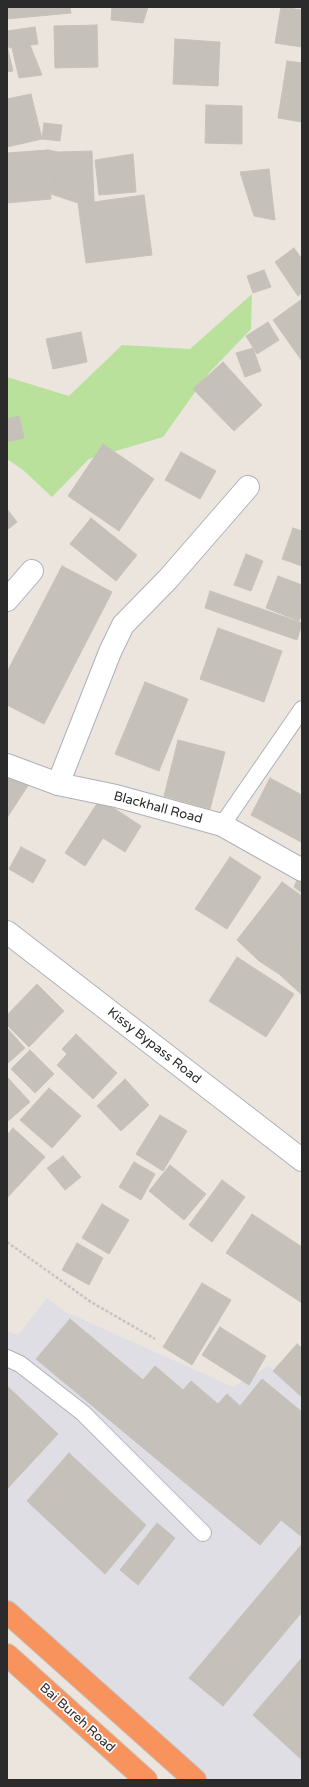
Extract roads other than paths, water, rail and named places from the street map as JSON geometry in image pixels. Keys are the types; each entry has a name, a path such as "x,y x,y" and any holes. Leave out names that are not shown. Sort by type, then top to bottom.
{"highway":[{"path":"7,1612 195,1780"},
{"name":"Bai Bureh Road","path":"7,1655 146,1780"}],"street":[{"path":"58,784 110,652 123,625 168,579 248,487"},
{"path":"7,600 32,571"},
{"name":"Blackhall Road","path":"7,765 58,784 116,796 222,825 302,870"},
{"name":"Kissy Bypass Road","path":"7,932 302,1160"}],"lane":[{"path":"222,825 302,709"},
{"path":"7,1358 20,1364 83,1413 203,1533"}]}
